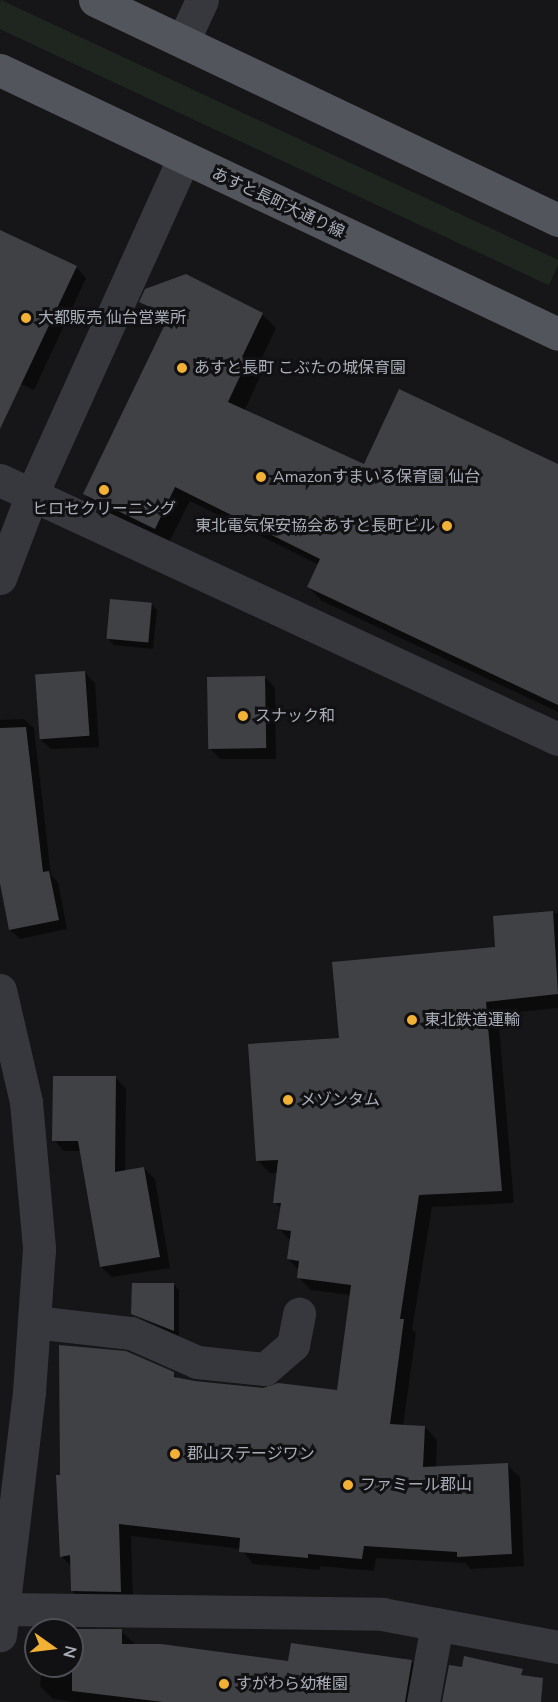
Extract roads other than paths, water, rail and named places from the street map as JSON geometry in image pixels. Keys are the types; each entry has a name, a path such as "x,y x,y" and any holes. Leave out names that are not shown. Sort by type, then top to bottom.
{"main road":[{"path":"95,0 558,220"},
{"name":"あすと長町大通り線","path":"0,70 183,159 558,334"}],"street":[{"path":"183,41 202,0"},
{"path":"0,578 32,494 183,159"},
{"path":"0,480 558,739"},
{"path":"0,990 26,1102 39,1249 34,1322 1,1618 382,1614 558,1647"},
{"path":"34,1322 131,1333 197,1362 264,1369 293,1345 299,1314"},
{"path":"423,1702 437,1624"}],"place":[{"name":"大都販売 仙台営業所","path":"26,318"},
{"name":"あすと長町 こぶたの城保育園","path":"182,368"},
{"name":"Amazonすまいる保育園 仙台","path":"261,477"},
{"name":"ヒロセクリーニング","path":"104,490"},
{"name":"東北電気保安協会あすと長町ビル","path":"447,526"},
{"name":"スナック和","path":"243,716"},
{"name":"東北鉄道運輸","path":"412,1020"},
{"name":"メゾンタム","path":"288,1100"},
{"name":"郡山ステージワン","path":"175,1454"},
{"name":"ファミール郡山","path":"348,1485"},
{"name":"すがわら幼稚園","path":"224,1684"}]}
